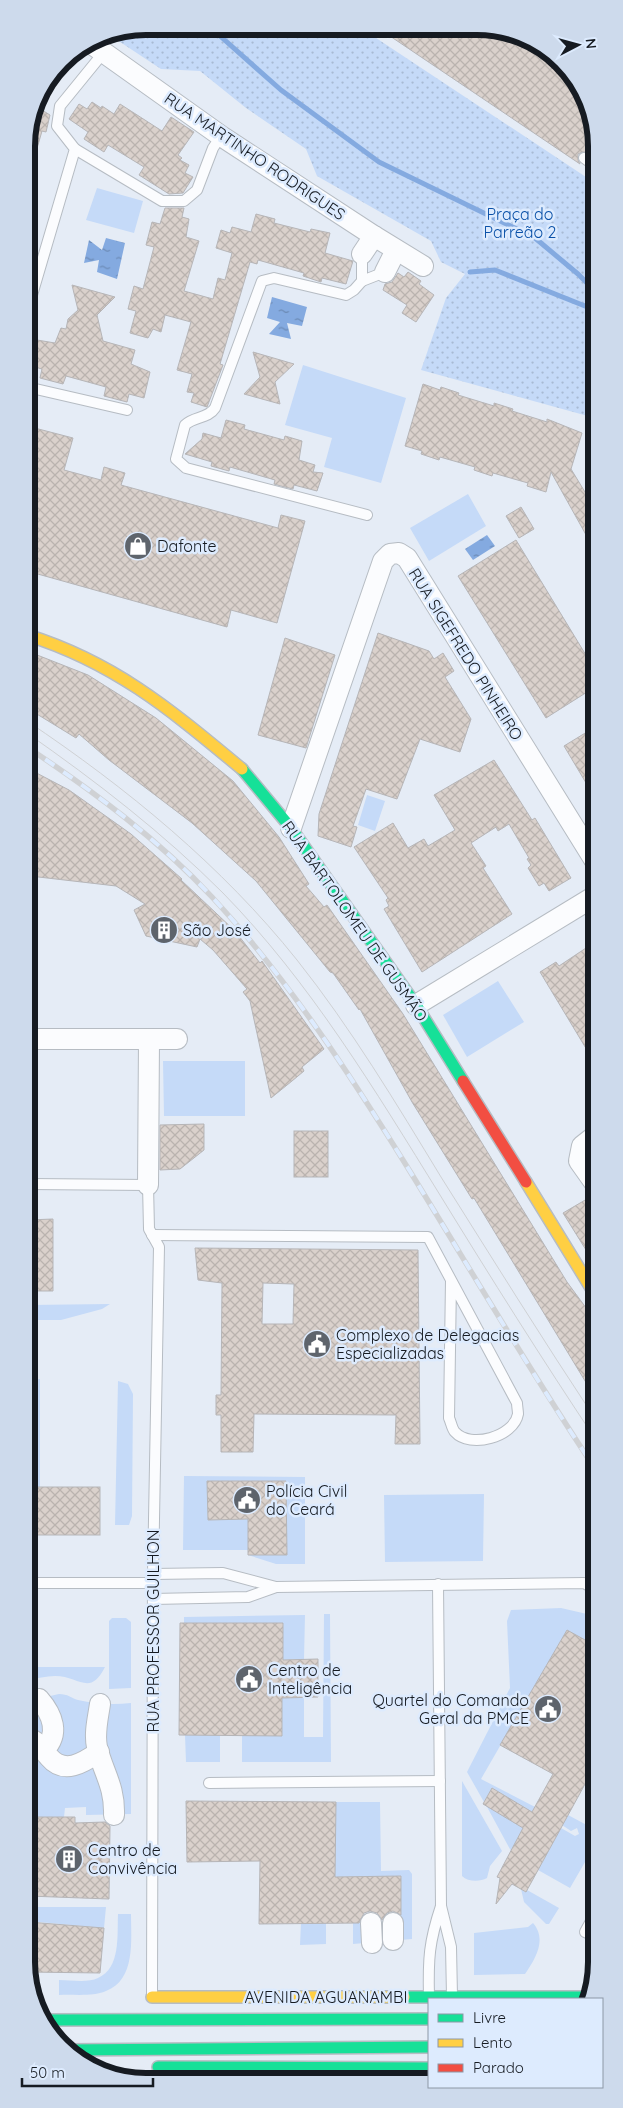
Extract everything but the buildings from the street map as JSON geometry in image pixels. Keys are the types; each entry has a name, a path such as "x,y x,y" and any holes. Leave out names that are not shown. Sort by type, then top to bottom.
{"street":[{"name":"RUA MARTINHO RODRIGUES","path":"97,47 222,136 423,266"},
{"path":"362,254 374,236"},
{"path":"385,272 396,250"},
{"name":"RUA SIGEFREDO PINHEIRO","path":"291,828 383,561 390,554 399,553 407,558 588,850"},
{"name":"RUA BARTOLOMEU DE GUSMÃO","path":"35,637 56,644 95,661 165,705 244,770 291,828 416,1005 588,1283"},
{"path":"416,1005 588,900"},
{"path":"35,1039 177,1039"},
{"path":"148,1185 149,1039"},
{"path":"588,1141 582,1146 580,1161 588,1173"},
{"path":"36,1744 51,1743 55,1734 49,1714 39,1699"},
{"path":"100,1704 96,1734 99,1752 113,1789 114,1815"},
{"path":"36,1744 56,1764 65,1767 84,1762 99,1752"},
{"name":"AVENIDA AGUANAMBI","path":"51,2020 155,2008 428,1997 582,1997"},
{"name":"AVENIDA AGUANAMBI","path":"155,2008 428,2019"},
{"name":"RUA PROFESSOR GUILHON","path":"155,2008 157,2065"},
{"path":"157,2065 304,2048 428,2047"},
{"path":"304,2048 304,2069"},
{"path":"82,2052 157,2065 304,2069 428,2068"}],"lane":[{"path":"97,47 60,106 57,126 75,149 162,200 184,200 197,190 213,148 222,136"},
{"path":"35,285 75,149"},
{"path":"584,158 588,161"},
{"path":"362,254 362,281"},
{"path":"367,515 186,468 176,459 184,425 210,414 215,408 262,281 274,278 346,295 354,290 362,281 385,272"},
{"path":"35,388 128,410"},
{"path":"35,1184 148,1185"},
{"name":"RUA PROFESSOR GUILHON","path":"148,1185 149,1229 159,1247 153,1578 155,2008"},
{"path":"152,1235 428,1237 517,1403 518,1415 510,1428 495,1437 465,1438 455,1432 449,1418 451,1280"},
{"path":"35,1583 223,1573 276,1587 584,1583 588,1585"},
{"path":"438,1584 441,1906 451,1947 452,1997"},
{"path":"153,1599 248,1598 276,1587"},
{"path":"209,1783 440,1781"},
{"path":"428,1997 427,1961 431,1936 441,1906"}],"green space":[{"name":"Praça do Parreão 2","path":"146,35 372,35 588,178 588,416 421,370 446,298 465,274 441,262 431,241 317,176 306,149 246,108 200,71 161,69 116,39"},
{"path":"97,188 143,201 134,233 86,220"},
{"path":"303,365 406,398 381,483 324,467 332,438 285,425"},
{"path":"468,494 486,526 429,561 410,528"},
{"path":"367,795 385,801 375,831 358,825"},
{"path":"498,981 524,1022 467,1057 443,1015"},
{"path":"163,1061 245,1061 245,1116 164,1116"},
{"path":"110,1304 102,1309 61,1320 35,1320 35,1305"},
{"path":"40,1379 40,1487 35,1487 35,1380"},
{"path":"118,1381 128,1384 133,1394 132,1516 129,1525 115,1525"},
{"path":"184,1476 305,1477 305,1564 276,1564 248,1555 287,1555 286,1481 207,1481 208,1520 248,1519 248,1550 183,1550"},
{"path":"484,1494 483,1561 385,1562 384,1495"},
{"path":"561,1608 587,1614 588,1642 567,1630 481,1779 535,1807 511,1851 486,1805 513,1822 522,1806 492,1788 484,1802 467,1772 510,1688 507,1621 511,1610"},
{"path":"324,1614 330,1614 331,1762 242,1762 242,1735 282,1735 282,1698 304,1698 304,1737 323,1737"},
{"path":"305,1615 304,1659 283,1660 283,1623 184,1623 184,1617"},
{"path":"112,1618 126,1618 131,1622 131,1688 109,1689 109,1621"},
{"path":"35,1667 105,1667 100,1676 89,1683 55,1676 35,1678"},
{"path":"59,1694 91,1702 131,1703 131,1814 86,1815 86,1807 65,1808 64,1817 35,1817 35,1699"},
{"path":"185,1735 220,1735 220,1762 186,1762"},
{"path":"462,1781 502,1851 490,1866 487,1878 481,1880 474,1881 462,1876"},
{"path":"336,1802 380,1802 381,1871 409,1870 412,1874 412,1939 353,1944 353,1923 401,1922 401,1876 335,1877"},
{"path":"568,1815 588,1826 588,1857 570,1888 538,1870 561,1828 575,1836 579,1834 577,1828 571,1831 562,1825"},
{"path":"521,1889 525,1892 527,1890 559,1908 549,1924 546,1924 524,1902"},
{"path":"35,1907 106,1907 104,1928 35,1922"},
{"path":"118,1914 131,1914 130,1958 123,1978 116,1986 101,1993 59,1995 59,1980 94,1980 111,1967 116,1950"},
{"path":"301,1923 326,1923 326,1944 300,1945"},
{"path":"533,1923 537,1929 540,1942 533,1962 525,1974 474,1975 474,1933 528,1927"}],"water":[{"path":"106,238 125,243 117,279 97,272 99,260 84,263 89,240 102,250"},
{"path":"272,297 307,307 302,326 287,323 291,339 269,334 280,322 267,318"},
{"path":"487,535 495,546 473,560 465,549"}],"waterway":[{"path":"219,35 281,90 379,162 535,238 588,284"},
{"path":"470,272 495,270 588,307"}],"tram line":[{"path":"35,727 101,773 171,830 237,892 297,960 336,1012 372,1066 588,1408"},
{"path":"35,739 104,789 177,850 223,893 255,927 284,963 313,1000 366,1077 588,1428"}],"railway":[{"path":"35,753 124,817 170,855 212,897 267,961 342,1065 411,1173 525,1360 588,1458"}],"traffic: fast":[{"path":"242,769 291,828 416,1005 463,1081"},
{"path":"404,1997 582,1997"},
{"path":"51,2020 428,2019"},
{"path":"78,2050 428,2047"},
{"path":"158,2067 428,2068"}],"traffic: slow":[{"path":"35,638 59,646 116,674 167,708 242,769"},
{"path":"526,1182 588,1283"},
{"path":"152,1997 404,1997"}],"traffic: jam":[{"path":"463,1081 526,1182"}],"place":[{"name":"Dafonte","path":"138,546"},
{"name":"São José","path":"164,930"},
{"name":"Complexo de Delegacias Especializadas","path":"317,1344"},
{"name":"Polícia Civil do Ceará","path":"247,1500"},
{"name":"Centro de Inteligência","path":"249,1679"},
{"name":"Quartel do Comando Geral da PMCE","path":"548,1709"},
{"name":"Centro de Convivência","path":"69,1859"}]}
